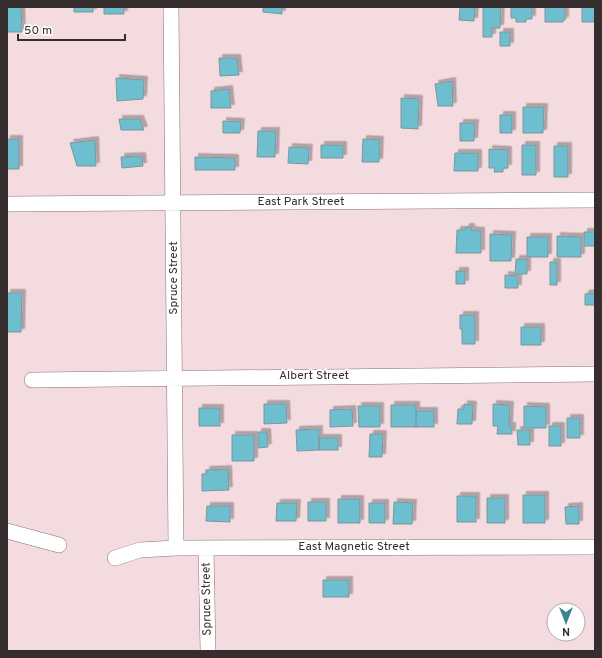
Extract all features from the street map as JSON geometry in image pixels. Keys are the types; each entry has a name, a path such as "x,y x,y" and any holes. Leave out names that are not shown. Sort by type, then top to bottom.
{"street":[{"name":"Spruce Street","path":"171,7 176,548"},
{"name":"East Park Street","path":"7,204 595,200"},
{"name":"Albert Street","path":"32,380 595,374"},
{"path":"7,531 59,545"},
{"name":"East Magnetic Street","path":"115,558 140,550 176,548 595,546"},
{"name":"Spruce Street","path":"206,548 208,651"}],"building":[{"path":"7,7 21,7 22,32 7,32"},
{"path":"74,7 93,7 93,12 74,12"},
{"path":"104,7 124,7 124,14 104,14"},
{"path":"263,7 282,7 282,14 263,12"},
{"path":"460,7 475,8 474,21 459,20"},
{"path":"483,7 501,7 500,28 492,28 492,37 483,37"},
{"path":"511,7 532,7 532,19 526,19 526,22 516,22 516,18 511,18"},
{"path":"545,7 565,7 565,20 563,20 563,22 545,22"},
{"path":"582,7 595,7 594,22 582,22"},
{"path":"500,32 510,32 510,46 500,46"},
{"path":"219,58 237,58 239,75 220,76"},
{"path":"116,78 144,80 143,99 117,101"},
{"path":"452,81 453,106 438,106 435,84"},
{"path":"229,89 231,108 211,108 211,91"},
{"path":"401,98 419,99 418,129 401,128"},
{"path":"523,107 544,107 543,133 523,133"},
{"path":"500,115 512,115 512,133 500,133"},
{"path":"119,119 140,119 144,130 121,130"},
{"path":"223,121 241,122 240,133 223,133"},
{"path":"460,123 475,123 474,141 460,141"},
{"path":"258,131 276,131 275,157 257,157"},
{"path":"7,139 19,139 19,169 7,169"},
{"path":"363,139 380,140 379,162 362,162"},
{"path":"95,140 96,166 77,166 70,143"},
{"path":"321,145 343,145 343,158 321,158"},
{"path":"522,145 536,145 536,175 522,175"},
{"path":"554,146 568,146 568,177 554,177"},
{"path":"289,147 309,148 308,164 288,163"},
{"path":"489,149 508,150 508,168 503,168 503,172 494,172 495,168 489,168"},
{"path":"455,153 478,153 478,171 454,171"},
{"path":"142,156 143,166 122,168 121,157"},
{"path":"195,157 235,158 235,170 195,170"},
{"path":"466,227 471,227 471,230 481,231 481,253 456,253 457,230 465,230"},
{"path":"584,232 595,232 595,246 584,246"},
{"path":"490,234 512,235 511,261 490,261"},
{"path":"557,236 581,237 581,257 557,257"},
{"path":"527,237 548,237 548,257 527,257"},
{"path":"516,259 527,259 527,274 515,274"},
{"path":"550,262 557,262 557,285 550,285"},
{"path":"456,271 465,271 465,284 456,284"},
{"path":"505,275 518,276 518,288 505,288"},
{"path":"7,293 22,293 21,332 7,332"},
{"path":"595,293 595,305 585,305 585,294"},
{"path":"460,315 475,315 475,344 462,344"},
{"path":"521,327 541,327 541,345 521,345"},
{"path":"264,404 286,404 287,423 264,424"},
{"path":"464,404 473,405 472,424 457,424 458,409 464,409"},
{"path":"493,404 510,405 509,426 512,426 512,434 497,434 498,426 493,426"},
{"path":"391,405 416,405 416,427 391,427"},
{"path":"358,406 380,406 380,427 359,427"},
{"path":"524,406 546,407 546,428 524,428"},
{"path":"199,408 220,408 220,426 199,426"},
{"path":"352,409 353,426 330,427 330,410"},
{"path":"416,411 434,411 434,427 416,427"},
{"path":"567,418 580,418 580,438 567,438"},
{"path":"549,426 561,426 561,446 549,446"},
{"path":"319,429 319,450 297,451 296,430"},
{"path":"517,430 530,430 530,445 518,445"},
{"path":"258,432 267,432 268,447 258,448"},
{"path":"370,434 383,434 382,457 369,457"},
{"path":"232,435 254,435 254,461 232,461"},
{"path":"319,438 338,438 338,450 319,450"},
{"path":"228,469 229,490 202,491 202,474 207,474 206,470"},
{"path":"523,495 545,495 545,523 523,523"},
{"path":"457,496 476,496 476,522 457,522"},
{"path":"487,498 505,498 505,523 487,523"},
{"path":"338,499 360,499 360,523 338,523"},
{"path":"308,502 326,502 326,521 308,521"},
{"path":"394,502 413,503 412,524 393,524"},
{"path":"277,503 297,503 296,521 276,521"},
{"path":"369,503 385,503 385,523 369,523"},
{"path":"207,506 230,506 230,522 206,521"},
{"path":"579,506 579,524 566,524 565,507"},
{"path":"323,580 349,580 349,597 323,597"}]}
